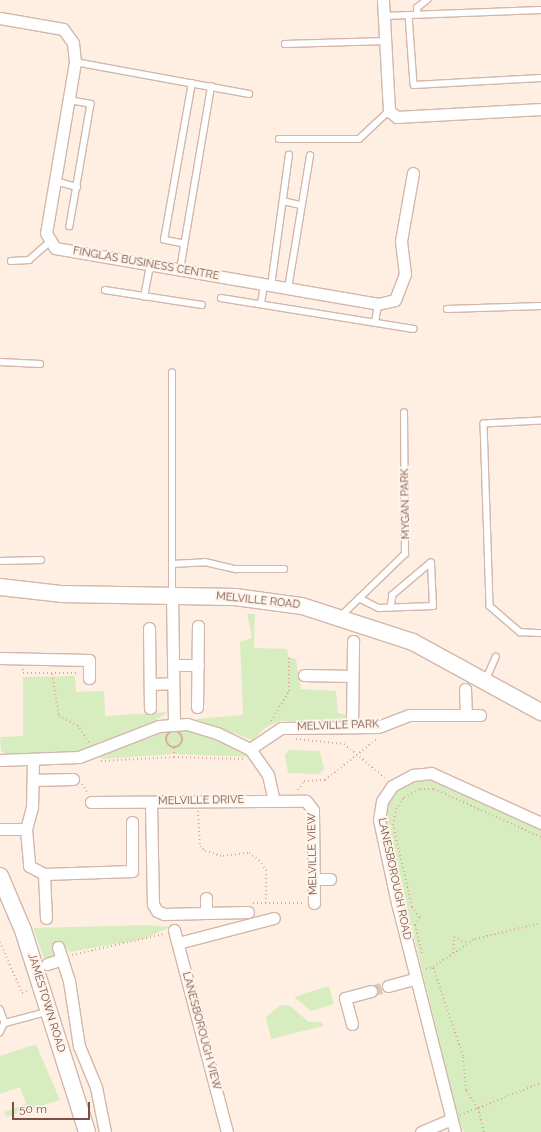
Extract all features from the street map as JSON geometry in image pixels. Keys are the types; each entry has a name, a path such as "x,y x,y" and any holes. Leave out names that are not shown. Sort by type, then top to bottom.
{"street":[{"path":"383,0 389,111 396,117 541,109"},
{"path":"0,18 63,28 73,43 75,62 46,234 51,241"},
{"name":"FINGLAS BUSINESS CENTRE","path":"51,241 55,248 378,304 395,300 405,274 401,241 413,173"},
{"name":"MELVILLE ROAD","path":"0,587 62,594 172,595 271,601 341,616 413,642 486,679 541,712"},
{"path":"172,595 174,723"},
{"path":"198,626 198,708"},
{"path":"149,628 150,708"},
{"path":"352,727 353,641"},
{"path":"0,658 89,660 89,675"},
{"path":"174,665 198,665"},
{"path":"304,675 352,676"},
{"path":"150,684 174,683"},
{"path":"465,689 466,715"},
{"name":"MELVILLE PARK","path":"250,749 269,733 281,728 378,726 409,715 480,715"},
{"path":"0,760 33,761 94,753 128,736 174,723 217,733 250,749 268,775 274,800"},
{"path":"33,761 32,807 26,829 29,866 44,874 132,871 132,822"},
{"name":"LANESBOROUGH ROAD","path":"455,1132 449,1120 379,820 382,801 392,786 413,775 431,773 541,823"},
{"path":"33,780 73,779"},
{"name":"MELVILLE DRIVE","path":"91,802 274,800 299,801 311,805"},
{"path":"151,802 155,907 164,914 248,912"},
{"name":"MELVILLE VIEW","path":"311,805 314,903"},
{"path":"0,829 26,829"},
{"path":"44,874 46,918"},
{"name":"JAMESTOWN ROAD","path":"0,876 14,904 87,1132"},
{"path":"314,879 330,879"},
{"path":"206,898 206,913"},
{"path":"174,937 274,918"},
{"name":"LANESBOROUGH VIEW","path":"174,937 227,1132"},
{"path":"58,947 68,960 74,1026 96,1087 105,1132"},
{"path":"47,964 68,960"},
{"path":"388,986 415,979"},
{"path":"352,1024 345,998 371,991"},
{"path":"421,1132 449,1120"}],"lane":[{"path":"417,15 417,8 427,0"},
{"path":"384,16 541,10"},
{"path":"409,15 414,85 541,78"},
{"path":"284,44 386,41"},
{"path":"75,62 249,94"},
{"path":"184,244 164,240 192,83"},
{"path":"180,270 211,87"},
{"path":"69,100 91,104 70,226"},
{"path":"279,139 359,139 389,111"},
{"path":"260,304 267,285 283,201 289,155"},
{"path":"288,288 310,156"},
{"path":"55,182 77,187"},
{"path":"283,201 302,205"},
{"path":"11,261 28,260 51,241"},
{"path":"144,297 150,265"},
{"path":"105,290 202,305"},
{"path":"221,298 414,329"},
{"path":"375,323 378,304"},
{"path":"448,309 541,306"},
{"path":"0,362 40,364"},
{"path":"172,373 172,595"},
{"name":"MYGAN PARK","path":"341,616 399,561 406,550 404,413"},
{"path":"541,421 484,424 490,606 520,632 541,632"},
{"path":"0,561 41,560"},
{"path":"172,564 205,562 236,570 284,569"},
{"path":"359,598 379,608 433,606 431,563 393,595 391,607"},
{"path":"486,679 496,657"},
{"path":"0,1009 5,1023 0,1033"},
{"path":"5,1023 49,1012"}],"path":[{"path":"269,733 266,727 289,691 289,657"},
{"path":"23,658 23,672 89,675"},
{"path":"52,674 59,716 84,732 94,753 100,761 174,757 257,759"},
{"path":"299,801 301,784 325,780 358,754 372,740 378,740 378,726"},
{"path":"174,732 183,735 182,742 174,745 165,742 164,737 174,732"},
{"path":"288,737 344,744 358,754 387,780"},
{"path":"174,745 174,757"},
{"path":"382,786 392,776"},
{"path":"73,779 85,786 91,802"},
{"path":"427,978 415,925 420,917 412,907 394,825 396,809 404,797 420,789 434,789 541,837"},
{"path":"198,802 200,846 205,851 223,856 239,852 259,860 266,870 266,903"},
{"path":"248,912 253,903 314,903"},
{"path":"426,969 434,967 466,943 541,922"},
{"path":"68,960 74,953 116,942 163,934 174,937"},
{"path":"453,954 454,937 466,943"},
{"path":"0,942 22,992 34,989"},
{"path":"434,967 463,1056 466,1090 478,1108 484,1132"},
{"path":"449,1120 541,1083"},
{"path":"458,1108 462,1121"}],"green space":[{"path":"247,614 255,614 254,648 287,649 289,657 296,659 301,689 336,691 338,713 348,715 348,719 332,722 280,721 266,727 252,740 195,719 243,715 240,642 252,638"},
{"path":"75,676 76,692 104,691 105,716 168,712 155,721 77,752 8,755 1,751 0,737 23,736 23,677"},
{"path":"183,730 214,736 240,749 247,757 172,754 102,759 98,754 151,732"},
{"path":"289,750 320,751 324,769 319,774 288,773 285,755"},
{"path":"418,780 432,780 541,830 541,1132 464,1132 458,1118 386,822 389,802 402,786"},
{"path":"148,925 170,927 143,939 70,952 64,945 54,947 54,957 47,959 44,958 33,928"},
{"path":"329,986 334,1004 311,1011 294,997"},
{"path":"281,1005 290,1006 309,1022 322,1022 323,1026 271,1039 266,1017"},
{"path":"36,1044 60,1100 6,1117 4,1112 26,1104 20,1087 0,1094 0,1056"}],"tunnel":[{"path":"371,991 388,986"}]}
